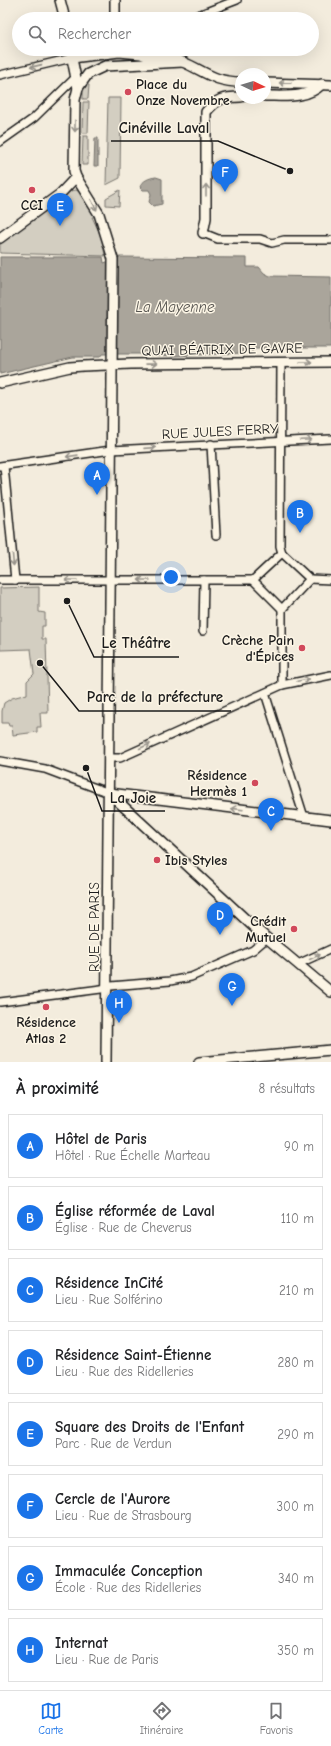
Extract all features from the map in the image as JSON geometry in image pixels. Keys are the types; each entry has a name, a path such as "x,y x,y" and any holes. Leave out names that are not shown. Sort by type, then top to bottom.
{"main road":[{"path":"60,0 63,12"},
{"path":"115,0 115,12"},
{"path":"72,56 78,88"},
{"path":"147,56 166,63"},
{"path":"170,56 218,80 235,81"},
{"path":"0,238 60,194 76,177 74,171 75,100 78,88 88,74 100,67 183,62"},
{"path":"271,83 327,85"},
{"path":"271,96 298,96 313,92 327,85"},
{"path":"204,231 206,218 206,112 215,102 224,97 235,97"},
{"name":"RUE DE PARIS","path":"76,177 99,214 113,259 108,758 108,987 106,1062"},
{"name":"QUAI BÉATRIX DE GAVRE","path":"0,383 70,367 331,362"},
{"path":"109,793 331,820"},
{"path":"109,793 267,938 331,992"},
{"path":"199,1062 331,1050"}],"street":[{"path":"206,12 237,0"},
{"path":"0,75 61,56"},
{"path":"0,142 34,118 76,77"},
{"path":"204,231 218,239 260,239 272,243 284,240 331,240"},
{"path":"281,362 280,546 282,553 310,580 331,580"},
{"name":"RUE JULES FERRY","path":"2,466 111,450 331,439"},
{"path":"211,444 216,534"},
{"path":"2,466 15,580"},
{"path":"0,580 253,580 282,553"},
{"path":"203,631 204,580"},
{"path":"253,580 282,609"},
{"path":"282,685 282,609 310,580"},
{"path":"108,758 120,758 282,685 331,675"},
{"path":"265,693 304,817"},
{"path":"0,761 46,769 109,793"},
{"path":"0,1002 108,987 170,981 191,977 253,950 267,938"},
{"path":"298,964 331,949"}],"shaded area":[{"path":"83,85 89,85 88,99 83,99"},
{"path":"108,98 121,98 120,178 106,185"},
{"path":"83,102 89,102 88,133 82,133"},
{"path":"83,136 88,136 88,165 82,165"},
{"path":"76,190 82,193 95,217 92,217 102,238 105,256 0,253 0,245 5,240 71,191"},
{"path":"120,190 119,206 106,205 106,198"},
{"path":"39,587 39,612 45,613 45,626 42,626 42,639 46,639 48,713 40,713 41,727 37,727 37,732 13,735 12,726 9,726 8,723 2,723 4,703 12,698 27,694 27,681 34,674 31,649 0,650 0,588"}],"water":[{"path":"95,138 98,138 98,166 94,166"},
{"path":"156,177 162,179 162,204 153,206 149,202 151,194 149,190 143,190 140,187 146,180"},
{"name":"La Mayenne","path":"0,257 103,257 104,263 120,257 247,258 247,267 259,267 264,273 270,276 331,277 331,348 255,348 252,352 249,349 243,348 242,353 174,356 102,354 100,357 73,357 0,374"}],"place":[{"name":"Place du Onze Novembre","path":"128,92"},
{"name":"Cinéville Laval","path":"290,171"},
{"name":"CCI","path":"32,190"},
{"name":"Cercle de l'Aurore","path":"225,192"},
{"name":"Square des Droits de l'Enfant","path":"60,226"},
{"name":"Hôtel de Paris","path":"97,495"},
{"name":"Église réformée de Laval","path":"300,533"},
{"name":"Le Théâtre","path":"67,601"},
{"name":"Crèche Pain d'Épices","path":"302,648"},
{"name":"Parc de la préfecture","path":"40,663"},
{"name":"La Joie","path":"86,768"},
{"name":"Résidence Hermès 1","path":"255,783"},
{"name":"Résidence InCité","path":"271,831"},
{"name":"Ibis Styles","path":"157,860"},
{"name":"Crédit Mutuel","path":"294,929"},
{"name":"Résidence Saint-Étienne","path":"220,935"},
{"name":"Immaculée Conception","path":"232,1006"},
{"name":"Résidence Atlas 2","path":"46,1007"},
{"name":"Internat","path":"119,1023"}]}
